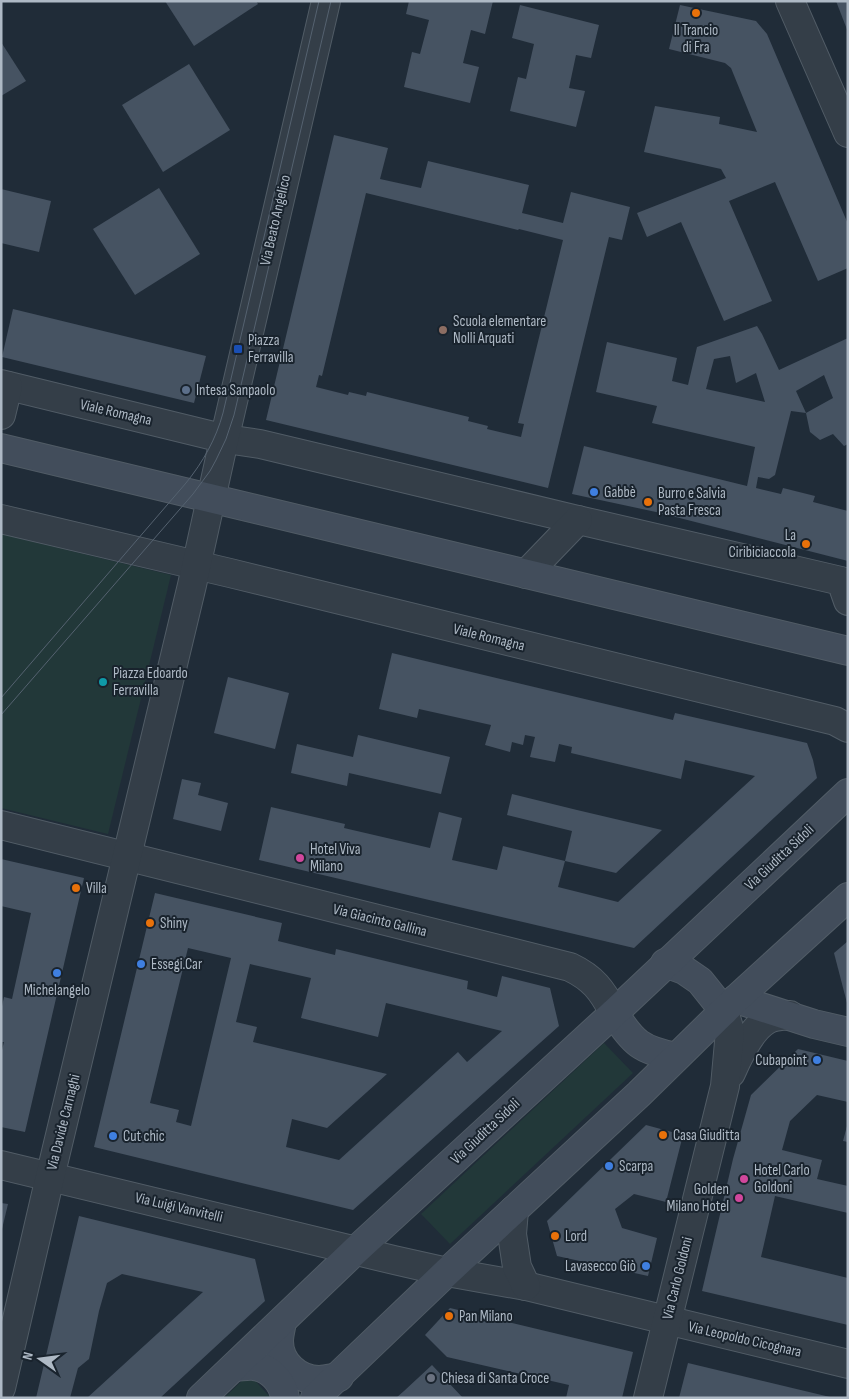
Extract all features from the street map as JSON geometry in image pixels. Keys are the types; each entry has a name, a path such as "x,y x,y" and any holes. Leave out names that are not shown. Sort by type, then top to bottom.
{"street":[{"name":"Via Beato Angelico","path":"224,438 326,1"},
{"path":"790,1 848,133"},
{"name":"Viale Romagna","path":"1,415 5,385 224,438 269,446 841,581 848,601"},
{"path":"1,825 126,857 196,565 224,438"},
{"path":"1,448 848,651"},
{"path":"1,519 196,565"},
{"path":"526,574 578,520"},
{"name":"Viale Romagna","path":"196,565 835,721 848,728"},
{"name":"Via Giuditta Sidoli","path":"202,1398 356,1250 848,793"},
{"name":"Via Giacinto Gallina","path":"126,857 570,967 583,973 595,984 605,996 614,1012"},
{"name":"Via Davide Carnaghi","path":"1,1388 126,857"},
{"path":"316,1398 447,1272 639,1094 730,1005 848,897"},
{"path":"666,963 684,970 730,1005 790,1015 814,1024 848,1032"},
{"name":"Via Carlo Goldoni","path":"648,1398 725,1086 730,1031 730,1005"},
{"path":"614,1012 636,1043 654,1053 676,1058"},
{"path":"725,1086 739,1057 758,1026 772,1018 790,1015"},
{"name":"Via Luigi Vanvitelli","path":"1,1165 356,1250"},
{"path":"514,1210 512,1234 517,1267 526,1286"},
{"path":"356,1250 447,1272"},
{"name":"Via Leopoldo Cicognara","path":"447,1272 526,1286 848,1364"},
{"path":"282,1322 279,1342 288,1368 300,1375 318,1380 339,1377"},
{"path":"234,1368 253,1366 268,1370 276,1377 285,1398"}],"green space":[{"path":"1,534 171,575 108,834 1,808"},
{"path":"604,1043 633,1073 450,1244 421,1214"},
{"path":"249,1374 271,1398 224,1398"}],"building":[{"path":"165,1 256,1 258,4 194,46"},
{"path":"409,1 493,1 485,34 471,30 463,63 479,67 470,103 404,87 412,52 420,54 429,20 406,14"},
{"path":"836,1 848,1 848,32"},
{"path":"520,5 599,25 591,58 576,55 569,88 585,91 576,127 510,111 518,77 526,79 534,44 512,38"},
{"path":"680,5 756,21 767,34 848,224 848,268 818,281 775,182 729,201 772,301 724,321 681,222 647,237 637,213 726,178 721,169 644,152 655,106 720,117 719,124 757,132 731,68 725,63 669,49"},
{"path":"1,42 26,81 1,96"},
{"path":"189,64 230,130 163,172 122,105"},
{"path":"334,135 388,148 380,179 421,188 428,161 529,185 522,213 563,223 571,192 630,207 622,240 609,237 548,488 266,420","holes":["366,193 563,240 518,423 524,424 521,437 487,429 488,426 468,421 469,417 367,392 366,396 349,392 348,395 316,387 319,375 322,376"]},
{"path":"159,188 200,254 135,295 93,229"},
{"path":"1,189 51,201 39,252 1,243"},
{"path":"13,309 206,356 194,403 2,357"},
{"path":"757,326 779,370 848,338 848,444 844,446 833,434 820,440 810,432 806,413 791,411 775,475 769,479 758,477 756,488 781,494 783,488 815,496 813,502 848,511 848,561 656,512 572,494 584,446 747,486 755,447 652,423 657,406 596,392 607,342 677,358 672,381 688,385 697,347","holes":["730,356 736,383 756,373 765,402 706,389 714,359","824,375 833,398 806,413 796,391"]},
{"path":"392,653 673,720 675,713 807,743 817,778 634,948 259,860 271,807 345,824 344,828 430,848 439,812 462,818 452,860 497,870 503,846 565,861 558,887 618,902 755,776 685,760 681,779 571,753 572,747 559,744 555,762 530,757 535,737 525,735 523,745 512,742 510,752 485,745 491,725 419,709 417,718 379,709"},
{"path":"228,677 289,693 275,749 214,733"},
{"path":"358,735 450,757 441,794 349,773 347,786 291,773 297,744 353,757"},
{"path":"182,779 201,783 198,795 228,803 221,831 173,819"},
{"path":"512,794 662,830 616,873 565,861 572,831 507,815"},
{"path":"1,859 84,878 25,1132 1,1127 1,1054 4,1042 1,1042 1,1011 4,997 12,999 31,913 1,906"},
{"path":"155,893 282,923 278,941 335,955 336,949 468,981 467,989 497,997 502,976 550,988 559,1026 353,1210 94,1147","holes":["188,948 231,958 191,1126 176,1122 179,1110 150,1103","250,964 311,978 301,1018 378,1037 386,1003 502,1031 467,1062 458,1052 339,1160 286,1147 292,1119 327,1128 387,1074 253,1042 257,1027 236,1022"]},
{"path":"848,941 848,1003 847,1003 834,953"},
{"path":"798,1049 848,1061 848,1102 817,1095 790,1121 782,1150 822,1160 817,1179 848,1186 848,1213 775,1196 761,1257 848,1278 848,1325 702,1291 733,1159 751,1095"},
{"path":"646,1125 683,1135 666,1202 634,1194 615,1209 622,1228 657,1238 648,1276 557,1256 547,1221"},
{"path":"848,1126 848,1142 843,1141"},
{"path":"1,1203 8,1204 2,1229 1,1229"},
{"path":"79,1216 255,1259 265,1301 160,1398 87,1398 203,1292 122,1274 107,1283 89,1359 78,1368 70,1398 36,1398"},
{"path":"450,1308 633,1352 622,1398 566,1398 569,1385 447,1357 425,1335"},
{"path":"688,1363 830,1397 830,1398 679,1398"},
{"name":"Chiesa di Santa Croce","path":"432,1365 463,1398 396,1398 404,1391"}],"tram line":[{"path":"1,698 186,483 213,441 223,413 319,1"},
{"path":"1,715 193,494 210,471 226,439 234,415 331,1"}],"place":[{"name":"Il Trancio di Fra","path":"696,13"},
{"name":"Scuola elementare Nolli Arquati","path":"443,330"},
{"name":"Piazza Ferravilla","path":"238,349"},
{"name":"Intesa Sanpaolo","path":"186,390"},
{"name":"Gabbè","path":"594,492"},
{"name":"Burro e Salvia Pasta Fresca","path":"648,502"},
{"name":"La Ciribiciaccola","path":"806,544"},
{"name":"Piazza Edoardo Ferravilla","path":"103,682"},
{"name":"Hotel Viva Milano","path":"300,858"},
{"name":"Villa","path":"76,888"},
{"name":"Shiny","path":"150,923"},
{"name":"Essegi.Car","path":"141,964"},
{"name":"Michelangelo","path":"57,973"},
{"name":"Cubapoint","path":"817,1060"},
{"name":"Casa Giuditta","path":"663,1135"},
{"name":"Cut chic","path":"113,1136"},
{"name":"Scarpa","path":"609,1166"},
{"name":"Hotel Carlo Goldoni","path":"744,1179"},
{"name":"Golden Milano Hotel","path":"739,1198"},
{"name":"Lord","path":"555,1236"},
{"name":"Lavasecco Giò","path":"646,1266"},
{"name":"Pan Milano","path":"449,1316"},
{"name":"Chiesa di Santa Croce","path":"431,1378"}]}
